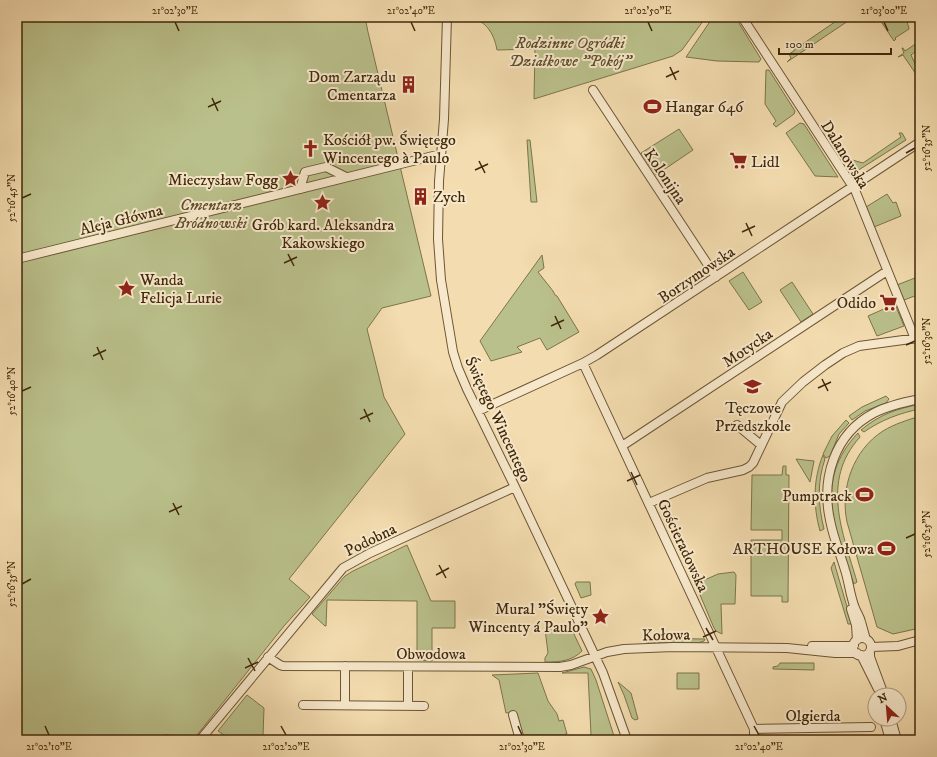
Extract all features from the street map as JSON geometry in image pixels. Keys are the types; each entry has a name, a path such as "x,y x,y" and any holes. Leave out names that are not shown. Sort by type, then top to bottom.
{"street":[{"name":"Świętego Wincentego","path":"447,17 445,94 438,204 438,239 444,301 450,342 455,362 609,688 627,740"},
{"name":"Dalanowska","path":"742,17 853,186 887,271 917,338"},
{"name":"Kolonijna","path":"593,90 716,277"},
{"name":"Borzymowska","path":"478,411 583,363 853,186 919,146"},
{"name":"Aleja Główna","path":"17,259 441,154"},
{"path":"300,189 305,172 326,167 346,177"},
{"name":"Motycka","path":"622,446 887,271"},
{"path":"649,503 707,478 743,470 749,467 782,402 799,385 843,353 859,346 917,338"},
{"name":"Gościeradowska","path":"583,363 754,729 754,740"},
{"path":"881,687 870,657 869,642 866,639 861,620 855,608 848,586 846,571 830,520 827,493 830,468 839,446 850,432 869,416 886,408 920,399"},
{"path":"737,425 761,445"},
{"name":"Podobna","path":"200,740 343,568 370,553 515,487"},
{"path":"838,548 843,582 854,619 856,642 854,648 859,654 877,687"},
{"path":"856,642 866,639"},
{"path":"859,654 865,655 870,649 898,646 920,640"},
{"name":"Kołowa","path":"787,648 809,646 850,646 856,642"},
{"name":"Kołowa","path":"594,656 624,649 716,647 787,648 859,654"},
{"name":"Obwodowa","path":"268,657 280,666 560,667 572,665 594,656"},
{"path":"345,666 345,705"},
{"path":"408,667 408,706"},
{"path":"303,705 424,706"},
{"path":"514,714 520,740"},
{"name":"Olgierda","path":"754,729 871,727"},
{"path":"886,727 890,740"},
{"path":"893,727 897,740"}],"green space":[{"name":"Cmentarz Bródnowski","path":"17,17 365,17 431,296 382,308 367,329 384,397 405,434 289,579 310,597 284,626 193,740 183,740 183,736 166,734 160,740 17,740"},
{"name":"Rodzinne Ogródki Działkowe \"Pokój\"","path":"452,17 706,17 682,50 673,56 534,99 535,49 497,50 491,32 483,24 473,19 452,19"},
{"path":"713,17 727,17 732,21 737,20 761,59 759,62 717,61 686,57"},
{"path":"842,17 854,17 787,62 791,58 789,54"},
{"path":"878,17 881,19 887,17 906,17 909,29 895,38 896,39 894,41"},
{"path":"920,41 920,48 911,55 917,68 920,69 920,80 903,55 898,57 904,53 902,48 905,51"},
{"path":"766,70 769,70 795,111 794,114 776,127 773,124 776,121 765,104"},
{"path":"800,123 804,124 838,177 815,176 786,133"},
{"path":"679,129 693,150 656,175 641,153"},
{"path":"899,133 902,133 906,140 857,171 848,159 843,150 849,159 863,163 901,137"},
{"path":"527,140 530,140 537,202 531,202"},
{"path":"887,194 893,203 896,202 901,216 874,227 866,207"},
{"path":"542,255 544,268 538,272 557,296 579,332 547,350 540,338 517,347 522,352 491,361 480,341"},
{"path":"743,272 762,302 749,310 729,281"},
{"path":"920,276 920,294 904,300 897,285"},
{"path":"792,282 813,314 801,322 780,290"},
{"path":"895,304 904,326 877,336 868,316"},
{"path":"886,396 889,399 886,403 865,411 852,420 849,416 862,407"},
{"path":"920,404 920,409 891,418 864,432 861,430 882,416"},
{"name":"ARTHOUSE Kołowa","path":"920,416 920,628 893,634 877,627 847,522 845,497 851,471 857,459 873,439 892,426"},
{"path":"846,420 849,423 839,434 830,456 826,458 823,454 832,436"},
{"path":"858,433 860,437 848,454 841,471 838,489 838,508 841,526 857,582 854,584 840,545 835,525 832,506 832,487 836,469 844,451"},
{"path":"823,455 825,459 822,468 819,494 820,511 824,529 820,531 816,512 815,493 817,473"},
{"path":"796,459 814,461 810,482"},
{"path":"783,466 786,466 786,475 789,475 788,602 782,602 782,596 751,596 751,540 782,540 782,530 751,530 752,475 782,475"},
{"path":"407,545 431,601 455,601 455,628 432,628 432,661 417,660 417,601 327,600 326,626 312,614 345,576"},
{"path":"834,562 852,624 848,624 831,568"},
{"path":"734,572 736,575 735,604 721,604 722,634 714,628 695,583 718,574"},
{"path":"576,582 590,582 591,595 581,598 575,584"},
{"path":"545,629 572,630 582,651 570,659 556,662 545,662 545,658 548,653"},
{"path":"646,638 705,639 704,641 698,643 646,642"},
{"path":"780,663 814,663 814,670 773,669 773,667 778,666"},
{"path":"584,667 591,669 596,680 614,736 612,737 613,740 587,740 587,736 591,735 588,673 562,673"},
{"path":"538,673 548,701 557,714 559,721 563,720 567,734 565,735 522,735 516,712 506,713 499,680 492,675"},
{"path":"677,673 699,673 699,689 677,689"},
{"path":"618,682 631,693 638,719 635,720 632,718"},
{"path":"247,695 264,708 263,736 246,736 246,740 224,740 224,735 218,731"}],"place":[{"name":"Dom Zarządu Cmentarza","path":"409,85"},
{"name":"Hangar 646","path":"652,106"},
{"name":"Kościół pw. Świętego Wincentego à Paulo","path":"310,148"},
{"name":"Lidl","path":"738,161"},
{"name":"Mieczysław Fogg","path":"291,179"},
{"name":"Zych","path":"420,196"},
{"name":"Grób kard. Aleksandra Kakowskiego","path":"323,203"},
{"name":"Wanda Felicja Lurie","path":"127,288"},
{"name":"Odido","path":"889,302"},
{"name":"Tęczowe Przedszkole","path":"753,386"},
{"name":"Pumptrack","path":"865,495"},
{"name":"ARTHOUSE Kołowa","path":"887,548"},
{"name":"Mural \"Święty Wincenty á Paulo\"","path":"601,617"}]}
